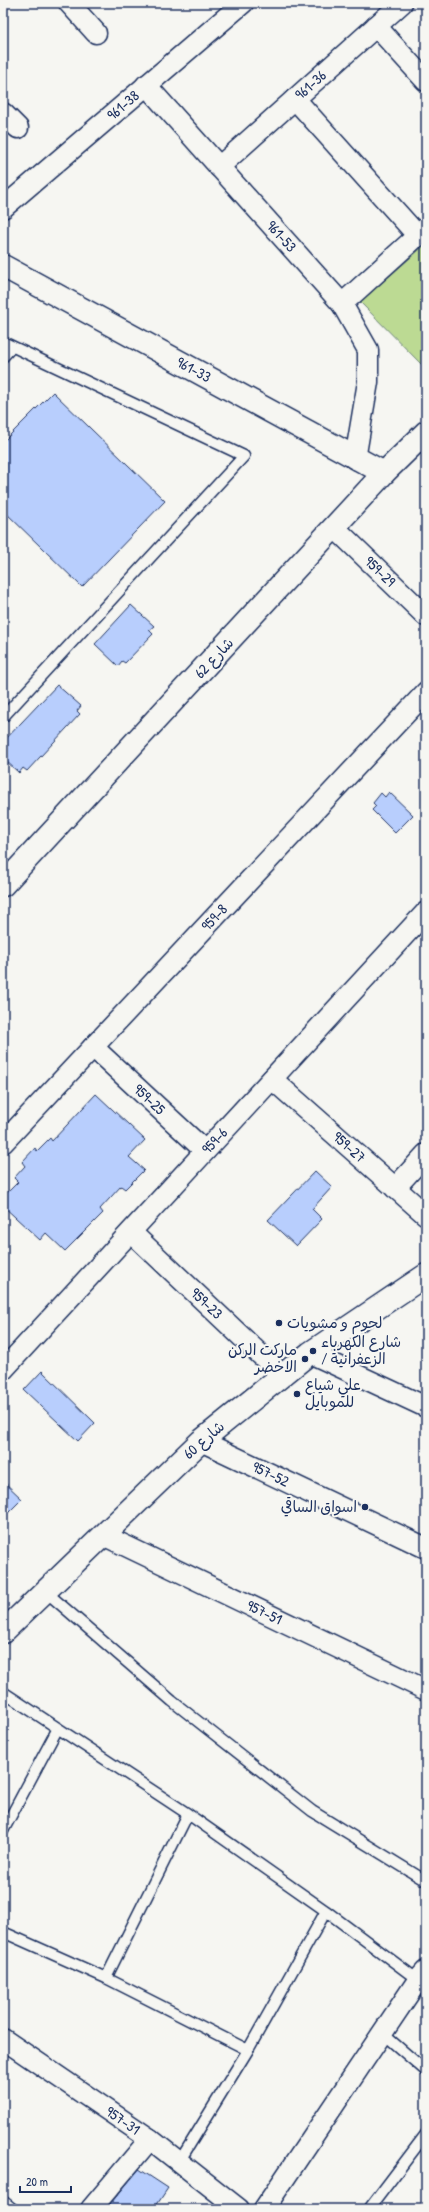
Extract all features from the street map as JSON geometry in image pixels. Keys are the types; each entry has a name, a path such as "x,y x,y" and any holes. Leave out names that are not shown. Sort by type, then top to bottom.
{"street":[{"path":"70,3 96,33"},
{"name":"961-38","path":"3,208 242,3"},
{"name":"961-36","path":"219,167 402,3"},
{"path":"376,26 426,81"},
{"name":"961-53","path":"146,85 342,304 368,350 368,382 355,459"},
{"path":"295,99 422,232 342,304"},
{"path":"3,113 18,128"},
{"name":"961-33","path":"3,266 355,459 384,473"},
{"name":"شارع 62","path":"3,886 384,473 426,432"},
{"name":"959-29","path":"334,527 426,616"},
{"name":"959-8","path":"3,1143 426,692"},
{"name":"959-6","path":"3,1370 426,912"},
{"name":"959-25","path":"93,1047 205,1151"},
{"name":"959-27","path":"272,1079 426,1215"},
{"path":"395,1188 426,1154"},
{"name":"959-23","path":"131,1232 282,1375"},
{"name":"شارع 60","path":"3,1632 201,1441 310,1353 426,1275"},
{"path":"310,1353 426,1407"},
{"name":"957-52","path":"201,1441 426,1548"},
{"name":"957-51","path":"103,1535 426,1690"},
{"path":"264,2209 422,1976"},
{"name":"957-31","path":"3,2039 150,2139 239,2209"},
{"path":"91,2209 150,2139"}],"lane":[{"path":"3,342 244,456 3,717"},
{"path":"3,357 12,347"},
{"path":"45,1591 172,1701 312,1811 426,1882"},
{"path":"3,1692 188,1814 326,1911 422,1976"},
{"path":"3,1832 58,1728"},
{"path":"106,1978 188,1814"},
{"path":"179,2162 248,2050 326,1911"},
{"path":"3,1932 106,1978 248,2050"},
{"path":"382,2033 426,2071"},
{"path":"369,2209 426,2134"},
{"path":"3,2201 12,2209"}],"green space":[{"path":"426,244 426,369 360,302"}],"building":[{"path":"53,392 165,501 82,587 3,510 3,442"},
{"path":"131,605 154,626 149,630 153,634 125,663 122,661 118,666 95,644"},
{"path":"57,685 81,706 77,711 80,714 27,771 23,768 19,773 3,758 3,742"},
{"path":"389,792 413,815 395,833 372,810 376,806 373,803 381,793 385,797"},
{"path":"96,1094 145,1140 129,1157 144,1170 125,1189 121,1186 100,1209 103,1213 65,1251 46,1233 40,1240 3,1206 3,1197 18,1182 14,1178 25,1166 22,1162 35,1148 37,1151 50,1138 52,1141"},
{"path":"315,1171 332,1187 312,1209 322,1219 296,1246 268,1220"},
{"path":"42,1371 95,1423 78,1441 24,1390"},
{"path":"3,1481 22,1499 3,1518"},
{"path":"139,2169 168,2188 154,2209 106,2209"}],"place":[{"name":"لحوم و مشويات","path":"279,1323"},
{"name":"شارع الكهرباء / الزعفرانية","path":"313,1351"},
{"name":"ماركت الركن الاخضر","path":"305,1359"},
{"name":"علي شياع للموبايل","path":"297,1394"},
{"name":"اسواق الساقي","path":"365,1507"}]}
